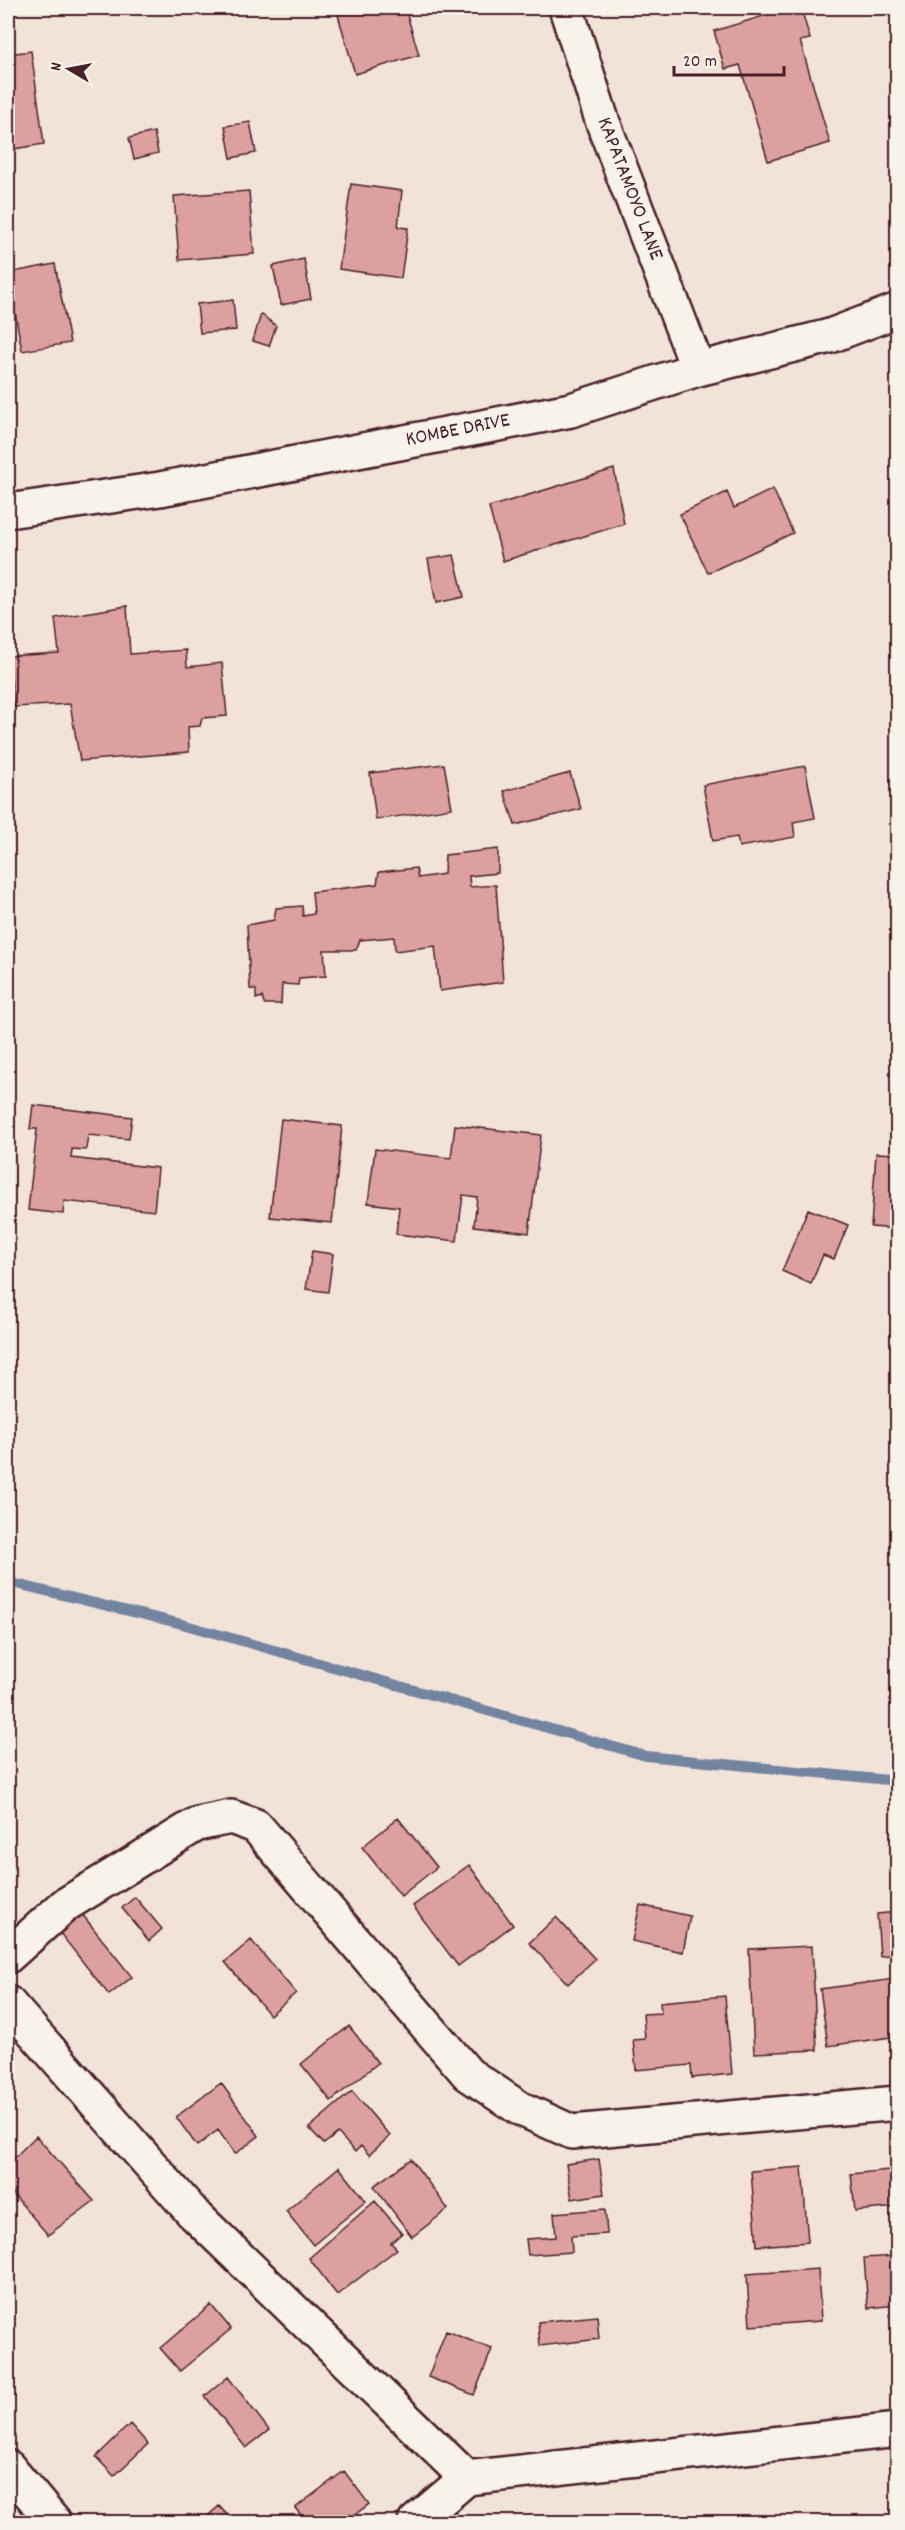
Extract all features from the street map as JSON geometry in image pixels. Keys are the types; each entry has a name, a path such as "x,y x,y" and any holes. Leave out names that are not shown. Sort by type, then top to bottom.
{"street":[{"name":"KAPATAMOYO LANE","path":"566,8 602,120 698,369"},
{"name":"KOMBE DRIVE","path":"8,511 160,489 570,410 698,369 830,336 897,310"},
{"path":"8,1956 65,1905 197,1824 231,1817 256,1826 468,2074 519,2108 572,2132 897,2103"},
{"path":"8,2003 192,2212 467,2478"},
{"path":"415,2523 467,2478 897,2430"},
{"path":"8,2467 54,2523"}],"building":[{"path":"336,8 405,8 419,55 355,74"},
{"path":"790,8 801,8 810,39 800,41 830,143 768,161 740,65 725,69 714,31"},
{"path":"31,51 44,144 8,150 8,54"},
{"path":"250,122 256,153 231,158 225,126"},
{"path":"154,132 158,153 134,159 129,138"},
{"path":"351,184 402,191 398,227 408,228 401,278 339,269"},
{"path":"249,191 254,254 179,260 174,196"},
{"path":"304,259 311,299 281,305 273,266"},
{"path":"55,264 70,343 22,351 8,273"},
{"path":"233,300 236,330 200,333 197,304"},
{"path":"261,314 276,326 269,346 253,341"},
{"path":"614,469 624,524 503,561 489,507"},
{"path":"773,489 793,533 708,573 680,514 727,492 734,508"},
{"path":"454,555 464,597 436,603 428,559"},
{"path":"127,606 130,654 186,650 187,667 222,663 227,716 202,718 200,726 188,727 189,752 80,761 70,704 14,707 9,656 59,653 55,618"},
{"path":"444,764 452,808 376,820 370,773"},
{"path":"805,766 815,818 793,822 795,837 739,847 737,837 713,841 703,785"},
{"path":"570,773 581,809 515,825 504,791"},
{"path":"498,849 498,873 469,876 470,887 496,885 503,982 440,991 435,946 395,951 394,937 360,940 356,950 324,950 326,976 299,978 298,985 282,984 281,1004 264,1004 262,997 256,999 256,990 250,989 247,925 274,920 276,908 302,906 303,916 314,914 312,892 377,884 379,872 416,868 418,878 444,874 445,855"},
{"path":"33,1105 132,1117 129,1139 88,1135 86,1150 72,1149 71,1158 158,1168 154,1211 64,1201 63,1214 28,1210 37,1129 30,1129"},
{"path":"281,1119 342,1126 332,1223 270,1217"},
{"path":"455,1125 541,1135 529,1233 474,1226 477,1197 463,1195 457,1241 396,1234 399,1207 368,1203 375,1149 451,1158"},
{"path":"876,1153 898,1154 898,1229 871,1227"},
{"path":"808,1209 848,1225 834,1259 823,1255 811,1284 782,1271"},
{"path":"312,1251 333,1254 328,1292 306,1289"},
{"path":"398,1818 437,1867 401,1896 362,1847"},
{"path":"469,1865 513,1925 458,1966 413,1906"},
{"path":"135,1897 162,1929 149,1941 122,1908"},
{"path":"640,1905 690,1916 683,1952 632,1941"},
{"path":"898,1912 898,1954 880,1956 877,1914"},
{"path":"82,1914 132,1977 109,1995 59,1932"},
{"path":"556,1917 595,1959 568,1984 529,1943"},
{"path":"251,1940 296,1993 270,2015 225,1962"},
{"path":"812,1946 817,2050 754,2053 749,1949"},
{"path":"895,1979 898,2036 828,2046 820,1989"},
{"path":"725,1996 732,2074 692,2078 691,2065 636,2070 633,2040 645,2039 643,2014 661,2013 660,2002"},
{"path":"349,2026 378,2063 331,2101 301,2064"},
{"path":"221,2083 259,2136 235,2154 218,2130 197,2146 176,2117"},
{"path":"352,2091 390,2136 369,2155 361,2146 355,2152 338,2133 324,2144 309,2128"},
{"path":"36,2136 94,2201 48,2235 8,2188 8,2164"},
{"path":"411,2159 448,2209 412,2237 374,2186"},
{"path":"599,2159 604,2194 572,2199 566,2164"},
{"path":"339,2167 366,2201 313,2245 286,2211"},
{"path":"802,2167 808,2242 757,2246 751,2171"},
{"path":"898,2169 898,2207 855,2211 851,2174"},
{"path":"375,2201 402,2233 391,2243 397,2249 337,2295 309,2258"},
{"path":"605,2209 607,2234 571,2236 572,2252 528,2255 526,2239 556,2237 554,2213"},
{"path":"896,2256 898,2305 868,2308 864,2258"},
{"path":"818,2269 821,2321 750,2326 747,2274"},
{"path":"211,2305 231,2329 180,2371 160,2348"},
{"path":"597,2316 599,2339 540,2346 538,2322"},
{"path":"446,2331 492,2349 474,2395 428,2377"},
{"path":"228,2377 269,2430 246,2448 205,2396"},
{"path":"130,2424 148,2444 114,2476 96,2457"},
{"path":"344,2471 369,2504 345,2522 307,2522 295,2508"},
{"path":"219,2506 234,2522 201,2522"}],"waterway":[{"path":"8,1582 182,1624 646,1756 898,1781"}]}
